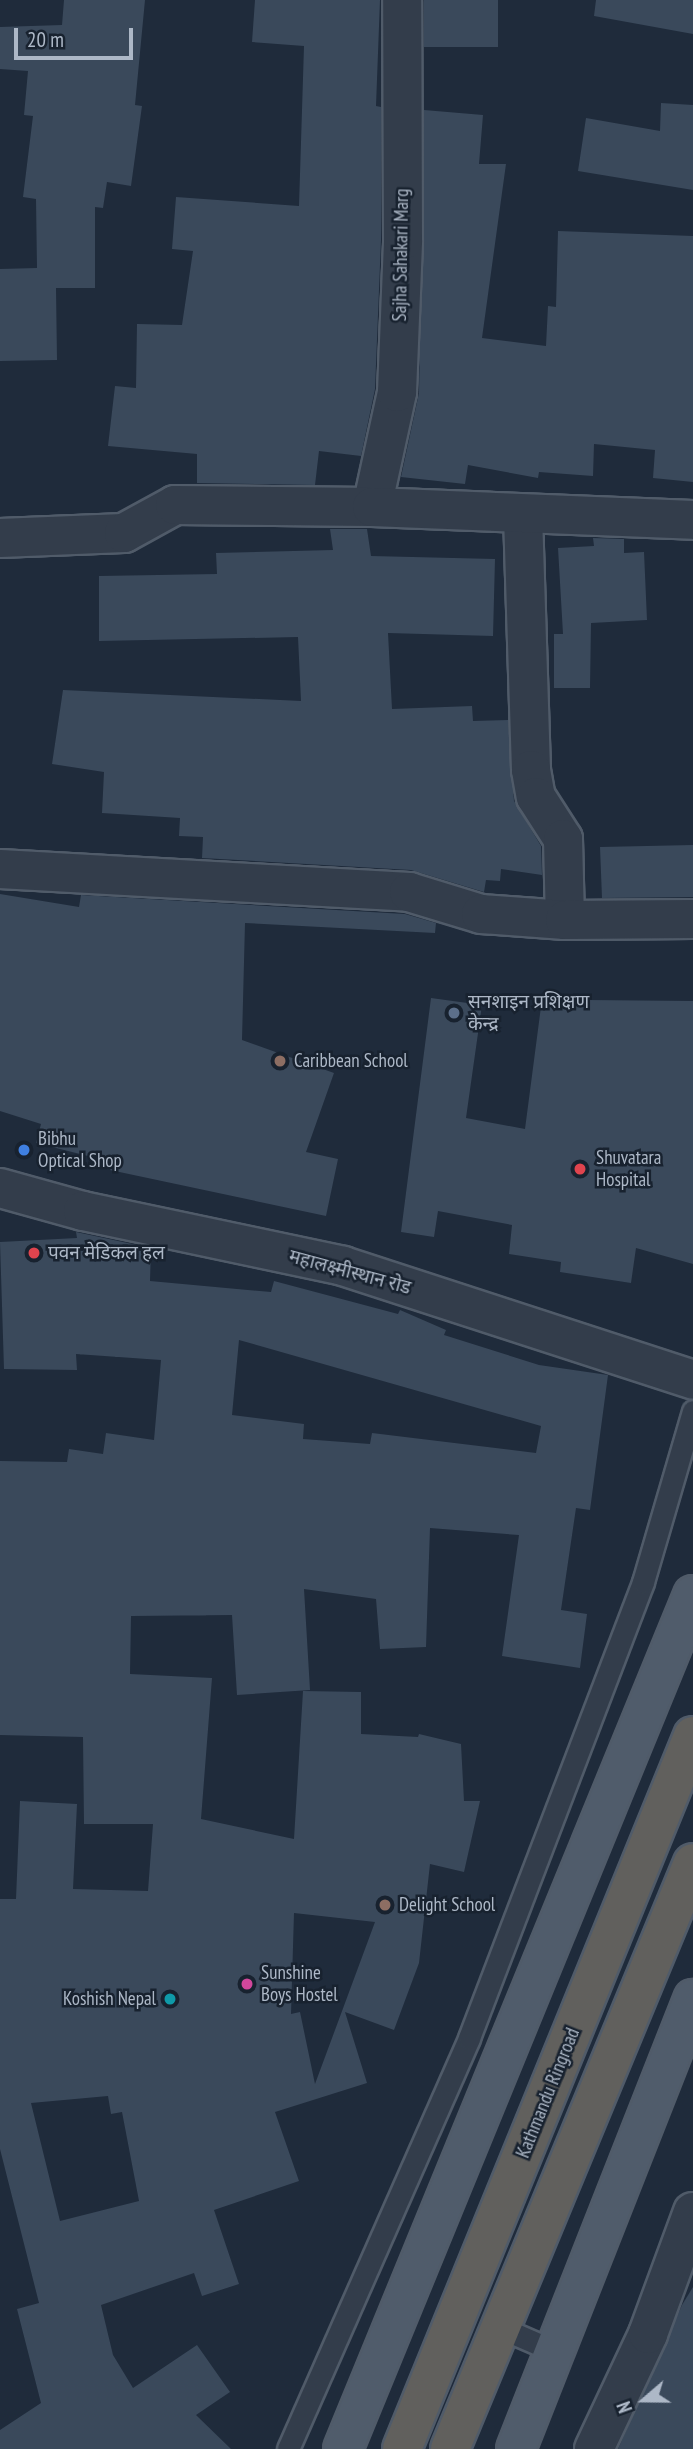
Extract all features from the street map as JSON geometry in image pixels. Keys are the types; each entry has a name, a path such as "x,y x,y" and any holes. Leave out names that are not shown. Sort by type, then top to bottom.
{"highway":[{"name":"Kathmandu Ringroad","path":"402,2449 693,1736"},
{"path":"450,2449 693,1863"}],"main road":[{"path":"343,2449 693,1595"},
{"path":"516,2449 552,2350 693,1999"}],"street":[{"name":"Sajha Sahakari Marg","path":"372,507 397,392 403,240 402,0"},
{"path":"0,538 124,533 175,505 372,507 693,520"},
{"path":"523,515 531,770 536,797 563,839 565,919"},
{"path":"0,869 409,892 481,914 565,919 693,919"},
{"name":"महालक्ष्मीस्थान रोड","path":"0,1188 83,1211 343,1266 693,1380"},
{"path":"594,2449 648,2334 693,2212"}],"lane":[{"path":"288,2449 470,2038 643,1582 693,1411"},
{"path":"499,2327 552,2350"}],"building":[{"path":"64,0 145,0 135,105 142,106 131,186 107,182 103,208 95,207 95,288 56,288 57,360 0,361 0,269 37,268 36,199 23,197 33,116 24,115 28,71 0,69 0,27 62,25"},
{"path":"255,0 380,0 376,106 381,107 381,240 375,389 361,456 319,451 315,485 197,483 197,454 108,446 115,386 136,388 137,324 182,325 193,251 172,249 176,197 299,206 304,46 252,42"},
{"path":"424,0 498,0 498,47 424,47"},
{"path":"596,0 693,0 693,34 594,16"},
{"path":"661,103 693,105 693,190 578,171 586,118 660,131"},
{"path":"424,110 483,115 479,164 506,164 482,338 546,346 548,306 556,307 558,231 693,236 693,482 653,478 655,450 594,444 593,476 539,472 538,478 468,465 465,484 401,477 419,393"},
{"path":"330,529 367,529 371,556 495,559 493,636 388,633 392,709 472,706 473,721 508,720 514,801 541,846 542,875 501,869 500,881 486,880 484,892 411,870 202,858 203,837 179,836 180,818 102,813 104,772 52,764 63,690 301,701 298,637 99,641 99,576 217,574 216,553 333,550"},
{"path":"593,538 624,539 624,553 644,552 647,620 591,623 590,688 554,688 554,634 563,634 558,548 594,546"},
{"path":"693,845 693,897 602,898 600,847"},
{"path":"0,894 79,907 81,895 405,914 436,923 435,933 245,923 242,1040 334,1073 306,1152 338,1159 326,1216 110,1170 112,1162 36,1143 41,1124 0,1111"},
{"name":"Shuvatara Hospital","path":"431,998 482,1005 466,1118 525,1129 542,999 587,1005 587,1000 693,1001 693,1264 636,1248 631,1283 560,1272 561,1262 509,1254 512,1225 438,1211 434,1237 401,1232"},
{"path":"76,1232 151,1248 150,1281 271,1292 274,1281 398,1314 400,1310 446,1330 444,1335 539,1365 608,1375 590,1510 576,1508 561,1610 587,1614 580,1668 502,1656 519,1535 430,1528 426,1647 380,1649 376,1599 304,1589 310,1690 237,1695 232,1615 131,1616 130,1674 212,1678 201,1819 294,1839 303,1691 361,1692 361,1734 418,1737 419,1734 461,1744 464,1801 480,1801 464,1872 430,1864 419,1963 394,2030 345,2012 367,2083 275,2112 299,2181 214,2210 239,2284 202,2296 194,2273 101,2305 113,2355 133,2388 197,2345 230,2392 196,2415 231,2449 0,2449 0,2430 41,2403 17,2309 39,2303 0,2149 0,1899 16,1899 20,1801 77,1804 73,1889 148,1891 153,1824 84,1824 83,1737 0,1735 0,1461 67,1462 69,1449 103,1454 106,1433 154,1440 161,1360 76,1354 77,1370 4,1369 0,1242 77,1238","holes":["239,1340 541,1426 536,1453 372,1433 370,1444 303,1439 304,1424 232,1415","294,1913 375,1922 315,2084 300,2012 291,2014","108,2096 111,2114 122,2112 139,2201 60,2221 31,2103"]},
{"path":"693,2287 693,2449 618,2449 682,2305"}],"place":[{"name":"सनशाइन प्रशिक्षण केन्द्र","path":"454,1013"},
{"name":"Caribbean School","path":"280,1061"},
{"name":"Bibhu Optical Shop","path":"24,1150"},
{"name":"Shuvatara Hospital","path":"580,1169"},
{"name":"पवन मेडिकल हल","path":"34,1253"},
{"name":"Delight School","path":"385,1905"},
{"name":"Sunshine Boys Hostel","path":"247,1984"},
{"name":"Koshish Nepal","path":"170,1999"}]}
